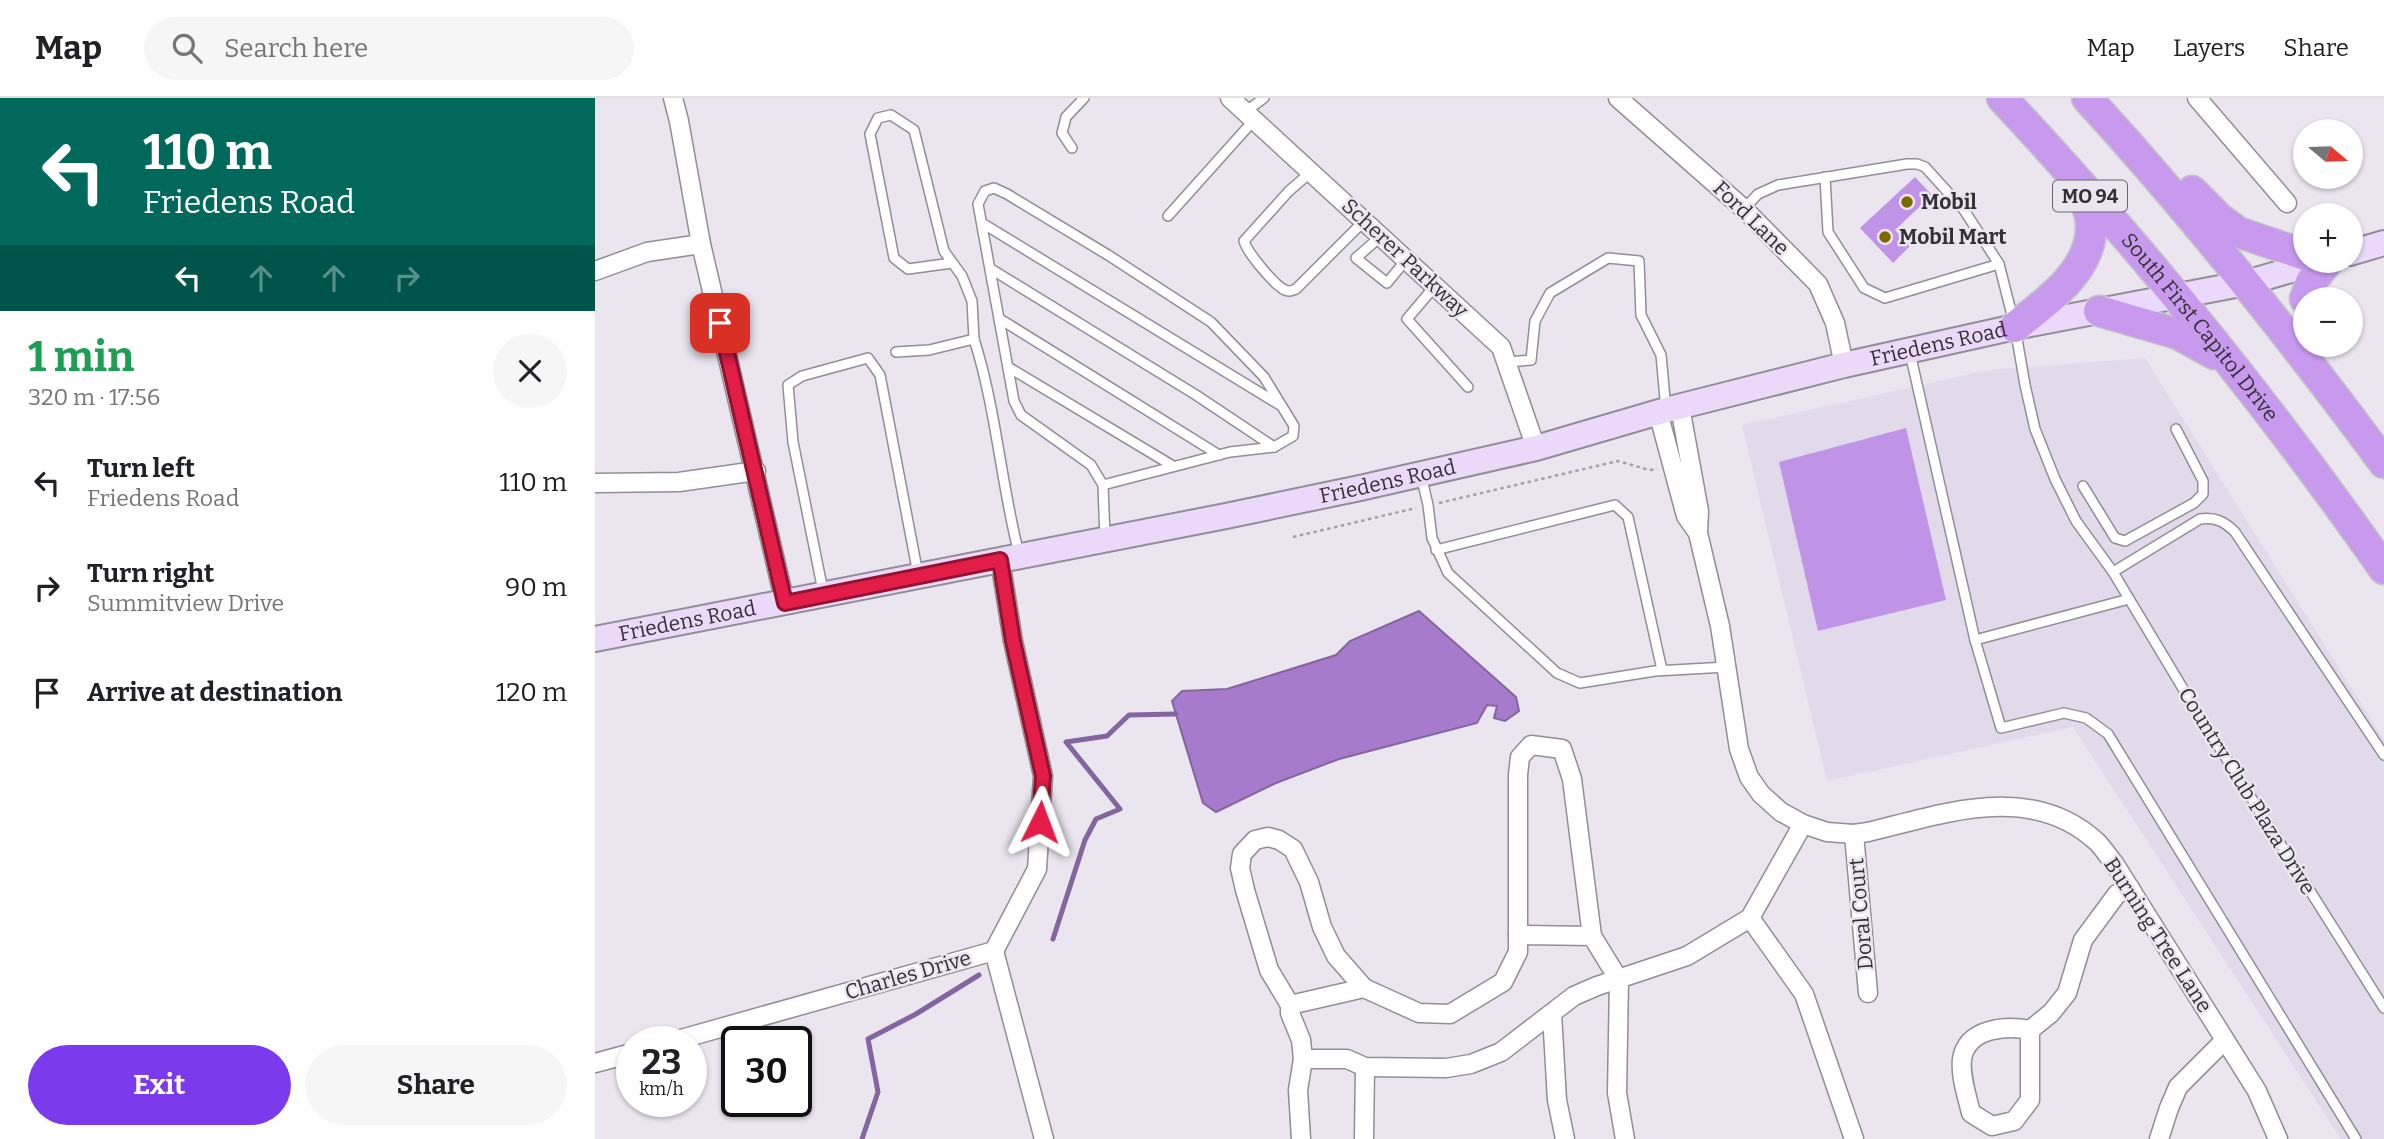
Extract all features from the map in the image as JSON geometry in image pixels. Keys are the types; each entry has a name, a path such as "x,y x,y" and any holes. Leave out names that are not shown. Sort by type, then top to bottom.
{"highway":[{"name":"South First Capitol Drive","path":"2002,98 2176,296 2234,368 2384,569"},
{"name":"MO 94","path":"2087,98 2293,335"},
{"path":"2140,157 2181,181 2219,218 2238,232 2293,251"},
{"path":"2015,327 2060,289 2082,263 2086,254 2091,230 2089,213 2074,177"},
{"path":"2099,311 2178,334 2234,368"},
{"name":"MO 94","path":"2311,357 2384,463"}],"main road":[{"path":"2363,249 2384,243"},
{"name":"Friedens Road","path":"595,639 1226,516 1421,474 1536,447 1844,365 2015,327 2246,282 2293,269"}],"street":[{"path":"673,98 701,244 785,603"},
{"name":"Scherer Parkway","path":"1230,98 1501,347 1536,447"},
{"name":"Ford Lane","path":"1618,98 1744,209 1818,284 1835,323 1844,365"},
{"path":"2197,98 2287,204"},
{"path":"595,271 647,252 701,244"},
{"name":"Burning Tree Lane","path":"1668,410 1686,516 1698,533 1720,626 1739,749 1749,777 1761,794 1781,812 1803,824 1827,832 1854,834 1964,808 1997,805 2057,816 2097,842 2130,888 2257,1091 2278,1139"},
{"path":"595,482 678,482 756,471"},
{"name":"Charles Drive","path":"707,1032 994,951 1037,869 1043,776 1013,641 1010,558"},
{"path":"1301,1139 1298,1090 1303,1059 1301,1040 1290,1013 1290,1005 1269,970 1253,920 1240,868 1242,854 1255,840 1268,837 1293,849 1309,882 1322,927 1336,956 1364,988 1419,1013 1450,1014 1503,982 1518,952 1518,775 1520,757 1531,745 1562,749 1572,779 1591,936 1619,980 1617,1093 1625,1139"},
{"path":"1303,1059 1347,1059 1365,1067 1423,1069 1471,1064 1501,1052 1574,996 1687,956 1750,918 1803,824"},
{"name":"Doral Court","path":"1854,834 1868,993"},
{"path":"2030,1030 2051,1013 2067,993 2083,940 2117,894 2130,888"},
{"path":"1750,918 1804,993 1854,1139"},
{"path":"1518,935 1591,936"},
{"path":"994,951 1044,1139"},
{"path":"1290,1005 1364,988"},
{"path":"1552,1014 1557,1100 1565,1139"},
{"path":"2011,1026 2030,1030 2030,1100 2014,1121 1992,1126 1971,1113 1962,1058 1969,1043 1990,1030 2011,1026"},
{"path":"2159,1139 2178,1087 2225,1040"},
{"path":"595,1063 616,1057"},
{"path":"1364,1139 1365,1067"}],"lane":[{"path":"1072,148 1062,133 1066,117 1084,98"},
{"path":"1168,216 1264,98"},
{"path":"952,263 908,270 894,258 870,134 878,118 891,115 914,130 944,251 962,276 972,301 974,339 1012,526 1010,558"},
{"name":"Country Club Plaza Drive","path":"1825,177 1917,164 1925,167 1964,210 1999,264 2015,327 2035,429 2076,521 2113,572 2197,712 2384,1008"},
{"path":"1311,172 1289,191 1244,241 1252,256 1282,289 1289,292 1296,289 1364,221"},
{"path":"1744,209 1758,194 1778,185 1825,177 1828,232 1864,288 1885,298 1999,264"},
{"path":"1103,485 1219,455 1274,447 1293,436 1294,426 1264,377 1210,322 1108,255 1007,194 994,188 985,191 978,204 1014,401 1021,415 1091,465 1103,485 1105,539"},
{"path":"982,223 1282,406"},
{"path":"1381,236 1356,258 1387,283 1406,260"},
{"path":"1506,362 1531,360 1535,321 1550,293 1608,258 1639,261 1641,315 1661,355 1668,410"},
{"path":"991,269 1274,447"},
{"path":"1435,286 1407,319 1468,387"},
{"path":"1000,319 1219,455"},
{"path":"897,352 929,350 974,339"},
{"path":"1910,352 1975,640 2001,728 2064,713 2086,718 2108,734 2355,1139"},
{"path":"824,595 793,442 788,386 802,376 868,358 880,375 918,576"},
{"path":"1008,367 1173,467"},
{"path":"2083,486 2115,538 2125,541 2194,503 2203,495 2203,481 2176,429"},
{"path":"1421,474 1432,538 1448,573 1557,673 1580,682 1662,670 1727,667"},
{"path":"1436,550 1615,505 1628,517 1662,670"},
{"path":"2113,572 2200,519 2212,518 2225,523 2235,532 2384,755"},
{"path":"1975,640 2129,598"}],"path":[{"path":"1293,537 1618,461 1649,470 1661,469"}],"shaded area":[{"path":"2145,358 2384,740 2384,1139 2341,1139 2073,727 1827,781 1742,425 1989,370"},
{"path":"1419,611 1516,697 1519,711 1505,721 1494,718 1497,706 1487,705 1477,723 1339,759 1276,783 1216,812 1203,803 1172,701 1182,691 1227,689 1336,655 1350,641"}],"building":[{"path":"1915,177 1932,195 1895,230 1910,246 1893,263 1860,228"},
{"path":"1906,428 1946,600 1818,631 1779,462"}],"waterway":[{"path":"1053,939 1085,840 1096,819 1120,809 1066,742 1107,736 1129,715 1176,714"},
{"path":"862,1139 878,1092 868,1039 916,1014 979,975"}],"place":[{"name":"Mobil","path":"1907,202"},
{"name":"Mobil Mart","path":"1885,237"}],"route":[{"path":"720,323 785,603 1000,560 1013,641 1043,776 1040,822"}]}
